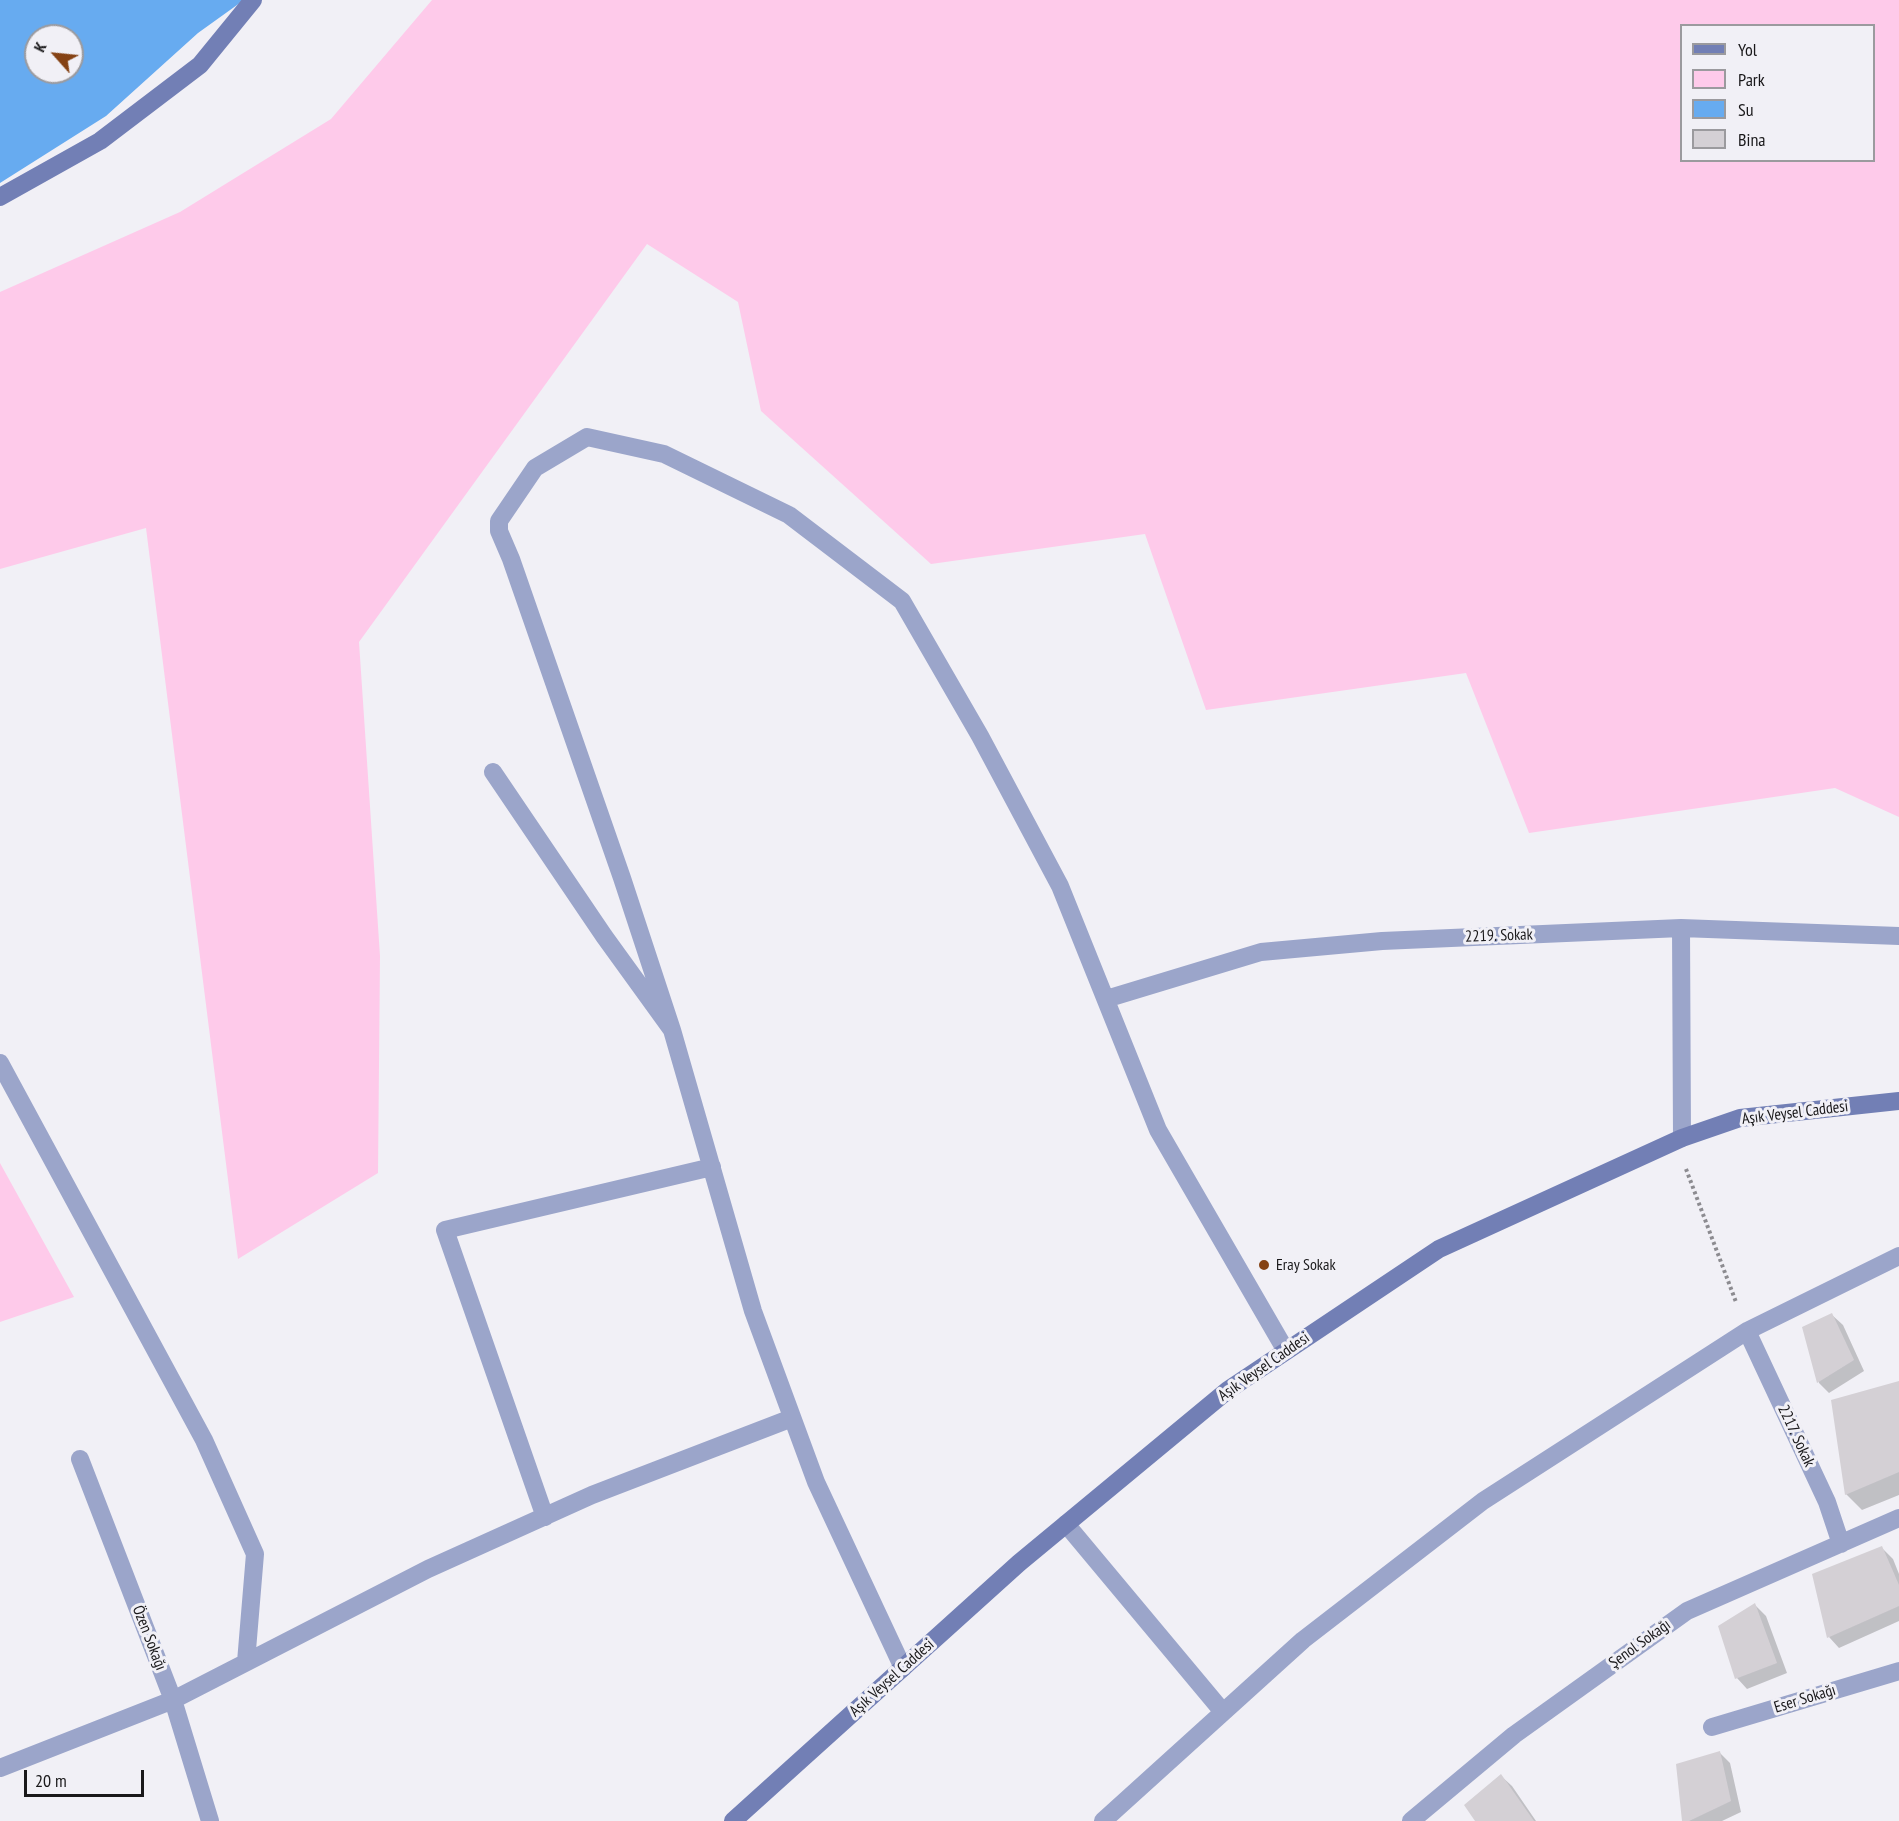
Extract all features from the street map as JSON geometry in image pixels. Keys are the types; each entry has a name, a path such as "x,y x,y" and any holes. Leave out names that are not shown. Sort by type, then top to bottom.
{"street":[{"path":"0,197 100,141 200,65 253,0"},
{"path":"903,1668 816,1482 753,1311 672,1030 515,570 499,531 499,521 535,468 587,437 664,454 789,515 902,601 980,736 1060,886 1158,1130 1286,1351"},
{"path":"493,772 604,936 672,1030"},
{"path":"1680,928 1682,1138"},
{"name":"2219. Sokak","path":"1106,999 1261,952 1382,941 1680,928 1899,936"},
{"path":"0,1063 204,1440 255,1554 246,1662"},
{"name":"Aşık Veysel Caddesi","path":"733,1821 1019,1563 1228,1390 1439,1249 1682,1138 1740,1118 1899,1101"},
{"path":"545,1516 445,1230 712,1167"},
{"path":"1102,1821 1303,1640 1483,1501 1747,1331 1899,1256"},
{"name":"2217. Sokak","path":"1747,1331 1827,1502 1841,1544"},
{"path":"0,1768 173,1700 428,1569 545,1516 792,1418"},
{"name":"Özen Sokağı","path":"80,1459 173,1700 210,1821"},
{"name":"Şenol Sokağı","path":"1411,1821 1514,1735 1686,1611 1899,1518"},
{"path":"1066,1524 1223,1712"},
{"name":"Eser Sokağı","path":"1712,1727 1899,1671"}],"path":[{"path":"1682,1138 1686,1170 1747,1331"}],"green space":[{"path":"432,0 1899,0 1899,817 1835,788 1529,833 1466,673 1206,710 1145,534 931,564 761,411 738,302 647,244 359,642 380,956 378,1173 238,1259 146,528 0,569 0,292 180,212 331,119"},
{"path":"0,1163 74,1297 0,1322"}],"water":[{"path":"0,0 244,0 198,33 106,116 0,183"}],"building":[{"path":"1832,1313 1854,1360 1817,1383 1802,1327"},
{"path":"1899,1381 1899,1472 1845,1495 1831,1400"},
{"path":"1882,1546 1899,1585 1899,1606 1827,1638 1812,1574"},
{"path":"1755,1603 1777,1663 1735,1679 1718,1626"},
{"path":"1720,1751 1731,1801 1689,1821 1682,1821 1676,1764"},
{"path":"1501,1774 1534,1821 1475,1821 1464,1805"}],"place":[{"name":"Eray Sokak","path":"1264,1265"}]}
